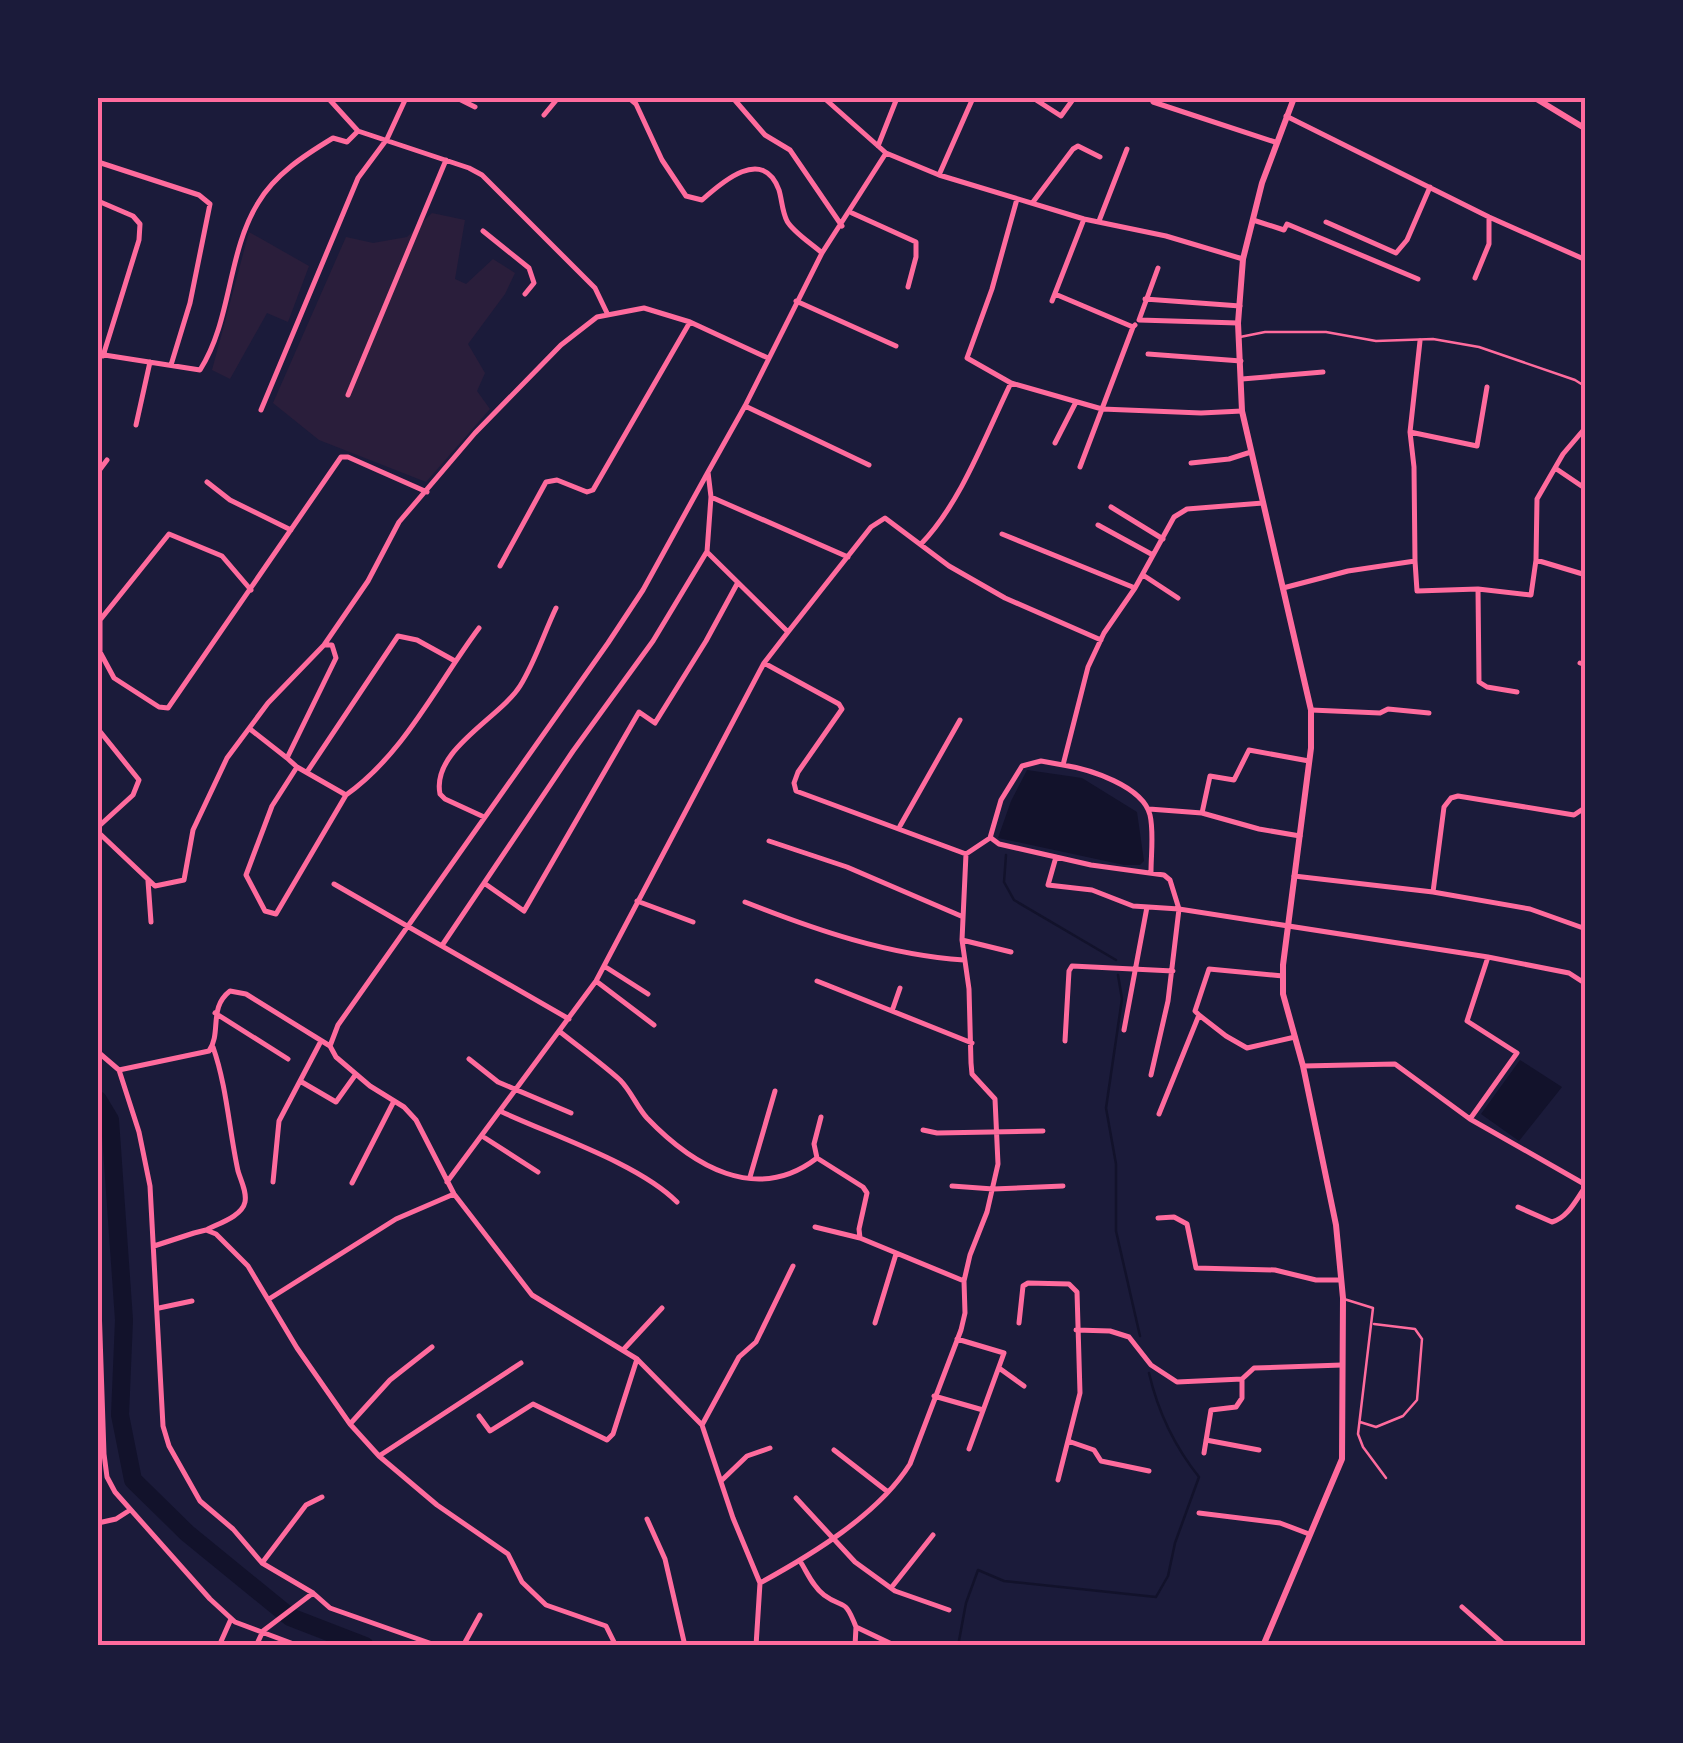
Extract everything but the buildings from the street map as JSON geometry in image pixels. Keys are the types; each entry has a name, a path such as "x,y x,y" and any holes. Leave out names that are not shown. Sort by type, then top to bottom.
{"main road":[{"path":"1262,1646 1342,1460 1343,1298 1336,1226 1302,1066 1282,994 1309,762 1311,710 1242,410 1238,323 1243,259 1276,142 1294,98"},
{"path":"1534,98 1586,129"}],"street":[{"path":"328,98 358,131 482,175 595,288 608,312"},
{"path":"261,410 358,178 387,139 406,98"},
{"path":"458,98 475,107"},
{"path":"544,115 558,98"},
{"path":"629,98 636,104 662,160 686,196 702,200 740,170 769,175 778,186 788,225 822,253"},
{"path":"733,98 765,135 790,150 842,226"},
{"path":"824,98 886,154 939,175 1084,219 1166,236 1243,259"},
{"path":"878,147 898,98"},
{"path":"939,175 973,98"},
{"path":"1033,98 1061,116 1074,98"},
{"path":"1155,98 1153,102 1276,142"},
{"path":"1286,116 1489,217 1586,260"},
{"path":"98,201 133,216 140,224 139,240 100,356 200,370 223,313 243,238 258,202 298,160 333,138 348,142 358,131"},
{"path":"1033,202 1073,149 1086,148 1100,157"},
{"path":"1100,222 1127,149"},
{"path":"330,1046 338,1025 643,590 745,406 822,253 886,154"},
{"path":"348,396 446,160"},
{"path":"98,162 199,194 210,204 190,303 171,365"},
{"path":"1326,222 1396,253 1407,240 1430,187"},
{"path":"1018,198 992,290 967,358 1011,383 1102,409 1201,413 1242,410"},
{"path":"851,212 916,242 908,287"},
{"path":"1475,278 1489,244 1489,217"},
{"path":"1052,302 1084,219"},
{"path":"1253,220 1284,230 1288,224 1418,279"},
{"path":"483,231 530,268 534,283 525,294"},
{"path":"1080,466 1158,268"},
{"path":"1055,294 1133,327"},
{"path":"1144,299 1240,306"},
{"path":"796,301 896,346"},
{"path":"98,730 139,780 133,795 98,829 156,886 184,880 193,830 227,758 268,703 324,645 368,581 399,522 475,433 561,345 608,312 644,308 690,322 768,358"},
{"path":"1138,320 1238,323"},
{"path":"500,566 546,482 557,480 587,492 593,490 690,322"},
{"path":"1420,341 1410,432 1416,591 1478,590 1531,595 1537,499 1586,427"},
{"path":"1148,354 1241,361"},
{"path":"136,425 150,362"},
{"path":"1242,379 1323,372"},
{"path":"922,544 936,528 972,465 1011,383"},
{"path":"1410,432 1476,446 1487,387"},
{"path":"1054,443 1076,402"},
{"path":"745,406 869,465"},
{"path":"1190,462 1229,459 1251,452"},
{"path":"250,590 222,556 169,534 99,623 100,652 114,678 159,707 168,708 250,590 341,457 427,492"},
{"path":"98,472 107,460"},
{"path":"1555,468 1586,489"},
{"path":"442,944 652,641 706,552 711,497 708,472"},
{"path":"207,482 230,500 291,530"},
{"path":"711,497 848,557"},
{"path":"1063,765 1088,667 1174,518 1187,509 1263,503"},
{"path":"1111,507 1163,539"},
{"path":"447,1182 596,981 764,663 880,519 892,522 949,566 1005,598 1101,640"},
{"path":"1098,525 1154,555"},
{"path":"1002,534 1135,588"},
{"path":"706,552 788,632"},
{"path":"1536,560 1586,575"},
{"path":"1283,588 1348,571 1415,561"},
{"path":"1142,575 1178,598"},
{"path":"484,883 524,911 639,712 655,722 737,584"},
{"path":"1478,590 1480,682 1487,688 1517,692"},
{"path":"484,818 445,799 438,783 452,754 522,684 556,608"},
{"path":"297,767 272,806 246,875 266,911 276,914 346,796 369,777 406,734 480,628"},
{"path":"307,772 398,636 417,640 455,661"},
{"path":"287,758 336,658 332,644 324,645"},
{"path":"764,663 839,704 842,710 798,772 796,791 966,854"},
{"path":"1311,710 1429,712"},
{"path":"899,828 960,720"},
{"path":"249,728 297,767 346,796"},
{"path":"1202,812 1210,776 1234,780 1249,750 1309,762"},
{"path":"966,854 990,838 1001,800 1022,766 1040,761 1092,770 1138,797 1149,809 1151,873"},
{"path":"1433,892 1444,808 1451,798 1574,815 1586,808"},
{"path":"1149,809 1202,812 1300,836"},
{"path":"990,838 1000,844 1091,865 1164,875 1170,880 1179,909 1173,971 1152,1075"},
{"path":"769,840 962,916"},
{"path":"760,1583 833,1538 888,1492 910,1464 965,1313 964,1281 998,1164 996,1099 972,1074 969,990 962,940 966,854"},
{"path":"1056,857 1048,885 1092,890 1133,906 1179,909 1488,957 1569,973 1586,984"},
{"path":"1294,876 1433,892 1530,909 1586,929"},
{"path":"148,881 151,922"},
{"path":"334,884 569,1019"},
{"path":"637,901 693,922"},
{"path":"746,902 788,919 906,954 964,960"},
{"path":"1124,1030 1147,907"},
{"path":"962,940 1011,952"},
{"path":"1470,1119 1517,1053 1467,1021 1488,957"},
{"path":"604,966 648,994"},
{"path":"1065,1042 1072,966 1173,971"},
{"path":"1283,976 1209,969 1196,1011 1247,1048 1295,1038"},
{"path":"596,981 654,1026"},
{"path":"817,981 972,1043"},
{"path":"892,1011 900,988"},
{"path":"154,1246 206,1230 238,1214 245,1203 229,1130 224,1078 214,1047 216,1014 222,997 230,991 246,994 330,1046 336,1057 416,1120 454,1194 532,1295 637,1359 702,1425 760,1583 756,1646"},
{"path":"216,1014 288,1059"},
{"path":"1158,1114 1199,1015"},
{"path":"560,1031 623,1083 645,1116 695,1161 723,1174 765,1180 802,1170 817,1158"},
{"path":"273,1182 279,1121 321,1041"},
{"path":"119,1070 203,1055 214,1047"},
{"path":"98,1052 119,1070 139,1132 150,1186 164,1426 169,1446 200,1501 233,1529 262,1563 313,1593 330,1608 438,1646"},
{"path":"469,1059 498,1082 571,1112"},
{"path":"1302,1066 1395,1064 1470,1119 1586,1186 1558,1221 1518,1207"},
{"path":"300,1081 336,1102 356,1074"},
{"path":"750,1178 775,1091"},
{"path":"352,1183 394,1101"},
{"path":"500,1111 625,1168 663,1188 677,1202"},
{"path":"821,1116 814,1144 817,1158 864,1187 867,1193 858,1229 860,1238"},
{"path":"923,1130 1043,1131"},
{"path":"482,1136 538,1172"},
{"path":"952,1186 1062,1186"},
{"path":"269,1299 396,1219 454,1194"},
{"path":"1158,1218 1174,1216 1187,1224 1196,1268 1275,1270 1316,1280 1341,1280"},
{"path":"816,1227 860,1238 964,1281"},
{"path":"206,1230 216,1234 248,1266 297,1348 350,1424 378,1456 437,1505 508,1554 530,1593 565,1614 606,1626 616,1646"},
{"path":"875,1323 896,1254"},
{"path":"702,1425 740,1356 756,1342 793,1266"},
{"path":"98,1276 105,1465 115,1492 231,1619 298,1646"},
{"path":"1019,1323 1023,1286 1028,1283 1070,1284 1077,1292 1080,1393 1058,1480"},
{"path":"159,1308 192,1300"},
{"path":"623,1350 662,1308"},
{"path":"1076,1330 1110,1331 1129,1338 1151,1366 1177,1382 1242,1379 1254,1368 1342,1365"},
{"path":"956,1339 1004,1353 969,1449"},
{"path":"350,1424 390,1380 432,1347"},
{"path":"480,1416 490,1431 533,1404 607,1440 613,1434 637,1359"},
{"path":"378,1456 521,1363"},
{"path":"999,1368 1024,1386"},
{"path":"1204,1453 1210,1410 1236,1407 1242,1398 1242,1379"},
{"path":"934,1396 983,1410"},
{"path":"1206,1440 1259,1450"},
{"path":"1068,1441 1094,1450 1101,1461 1148,1471"},
{"path":"720,1482 747,1456 770,1448"},
{"path":"834,1450 888,1492"},
{"path":"262,1563 306,1505 322,1497"},
{"path":"796,1498 854,1562 890,1588 949,1610"},
{"path":"98,1523 116,1519 130,1510"},
{"path":"1199,1513 1280,1523 1309,1534"},
{"path":"647,1518 665,1559 685,1646"},
{"path":"890,1588 934,1536"},
{"path":"800,1561 818,1590 848,1607 856,1626 856,1646"},
{"path":"256,1646 262,1631 313,1593"},
{"path":"1462,1607 1506,1646"},
{"path":"463,1646 480,1615"},
{"path":"218,1646 231,1619"},
{"path":"856,1626 896,1646"}],"lane":[{"path":"1239,337 1265,332 1326,332 1376,341 1432,339 1479,348 1586,387"},
{"path":"1343,1298 1372,1308 1358,1434 1386,1478"},
{"path":"1360,1422 1376,1427 1403,1416 1417,1400 1422,1339 1415,1329 1372,1324"}],"shaded area":[{"path":"432,213 465,220 455,279 466,284 493,259 515,273 505,294 468,344 485,373 477,391 490,409 426,482 319,440 273,403 346,237 373,243 407,237"},
{"path":"249,232 309,266 288,322 267,313 230,379 212,370"},
{"path":"1027,770 1082,778 1137,812 1144,861 1140,865 1124,865 998,838"},
{"path":"1520,1060 1562,1087 1519,1141 1481,1114"}],"waterway":[{"path":"1006,855 1004,882 1014,900 1116,960"},
{"path":"1118,975 1122,999 1106,1108 1116,1164 1116,1231 1140,1336"},
{"path":"98,1100 110,1120 124,1320 120,1415 133,1480 187,1533 290,1617 365,1646"},
{"path":"958,1646 966,1603 978,1570 1004,1581 1156,1597 1168,1576 1175,1543 1199,1477 1168,1428 1149,1373"}]}
